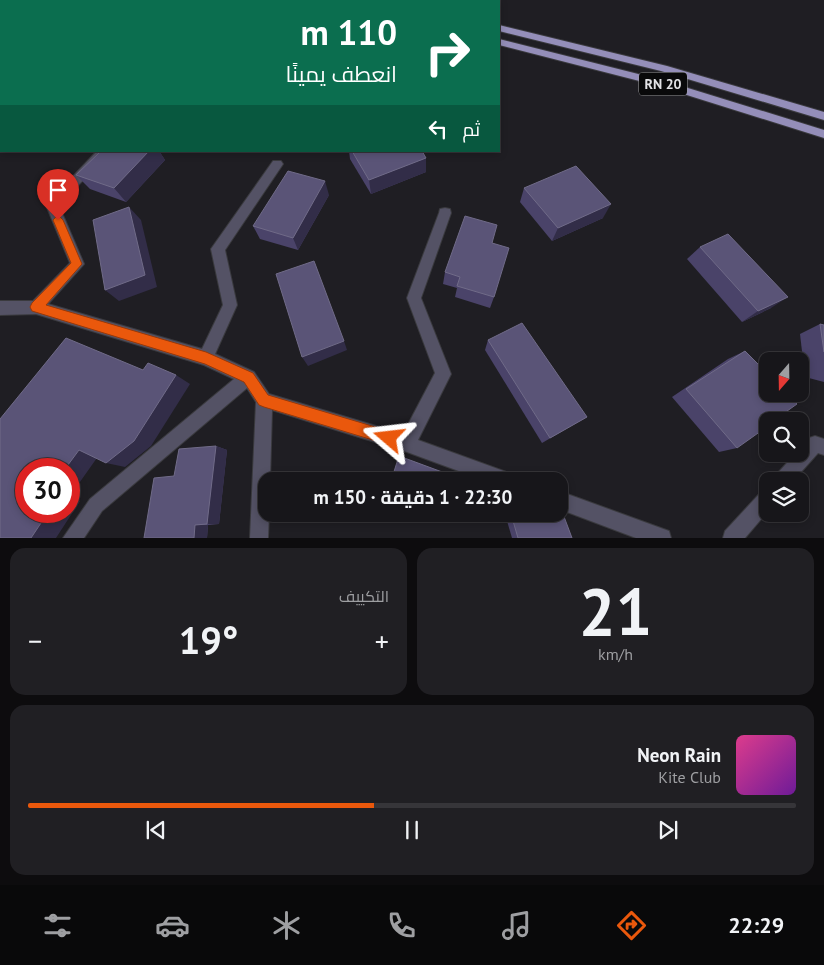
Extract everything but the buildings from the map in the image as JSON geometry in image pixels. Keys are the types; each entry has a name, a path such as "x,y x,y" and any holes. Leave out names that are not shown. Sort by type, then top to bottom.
{"highway":[{"name":"RN 20","path":"500,28 663,68 824,116"},
{"name":"RN 20","path":"500,42 658,82 824,134"}],"street":[{"path":"36,307 77,264 52,205 103,152"},
{"path":"206,358 230,305 218,249 277,164"},
{"path":"407,444 443,374 414,298 445,213"},
{"path":"0,308 36,307 206,358 248,377 264,400 259,538"},
{"path":"72,538 96,505 248,377"},
{"path":"264,400 407,444 484,472"},
{"path":"790,472 815,444 824,447"},
{"path":"568,503 662,538"},
{"path":"732,538 759,507"}],"route":[{"path":"58,220 77,264 36,307 206,358 248,377 264,400 389,438"}]}
